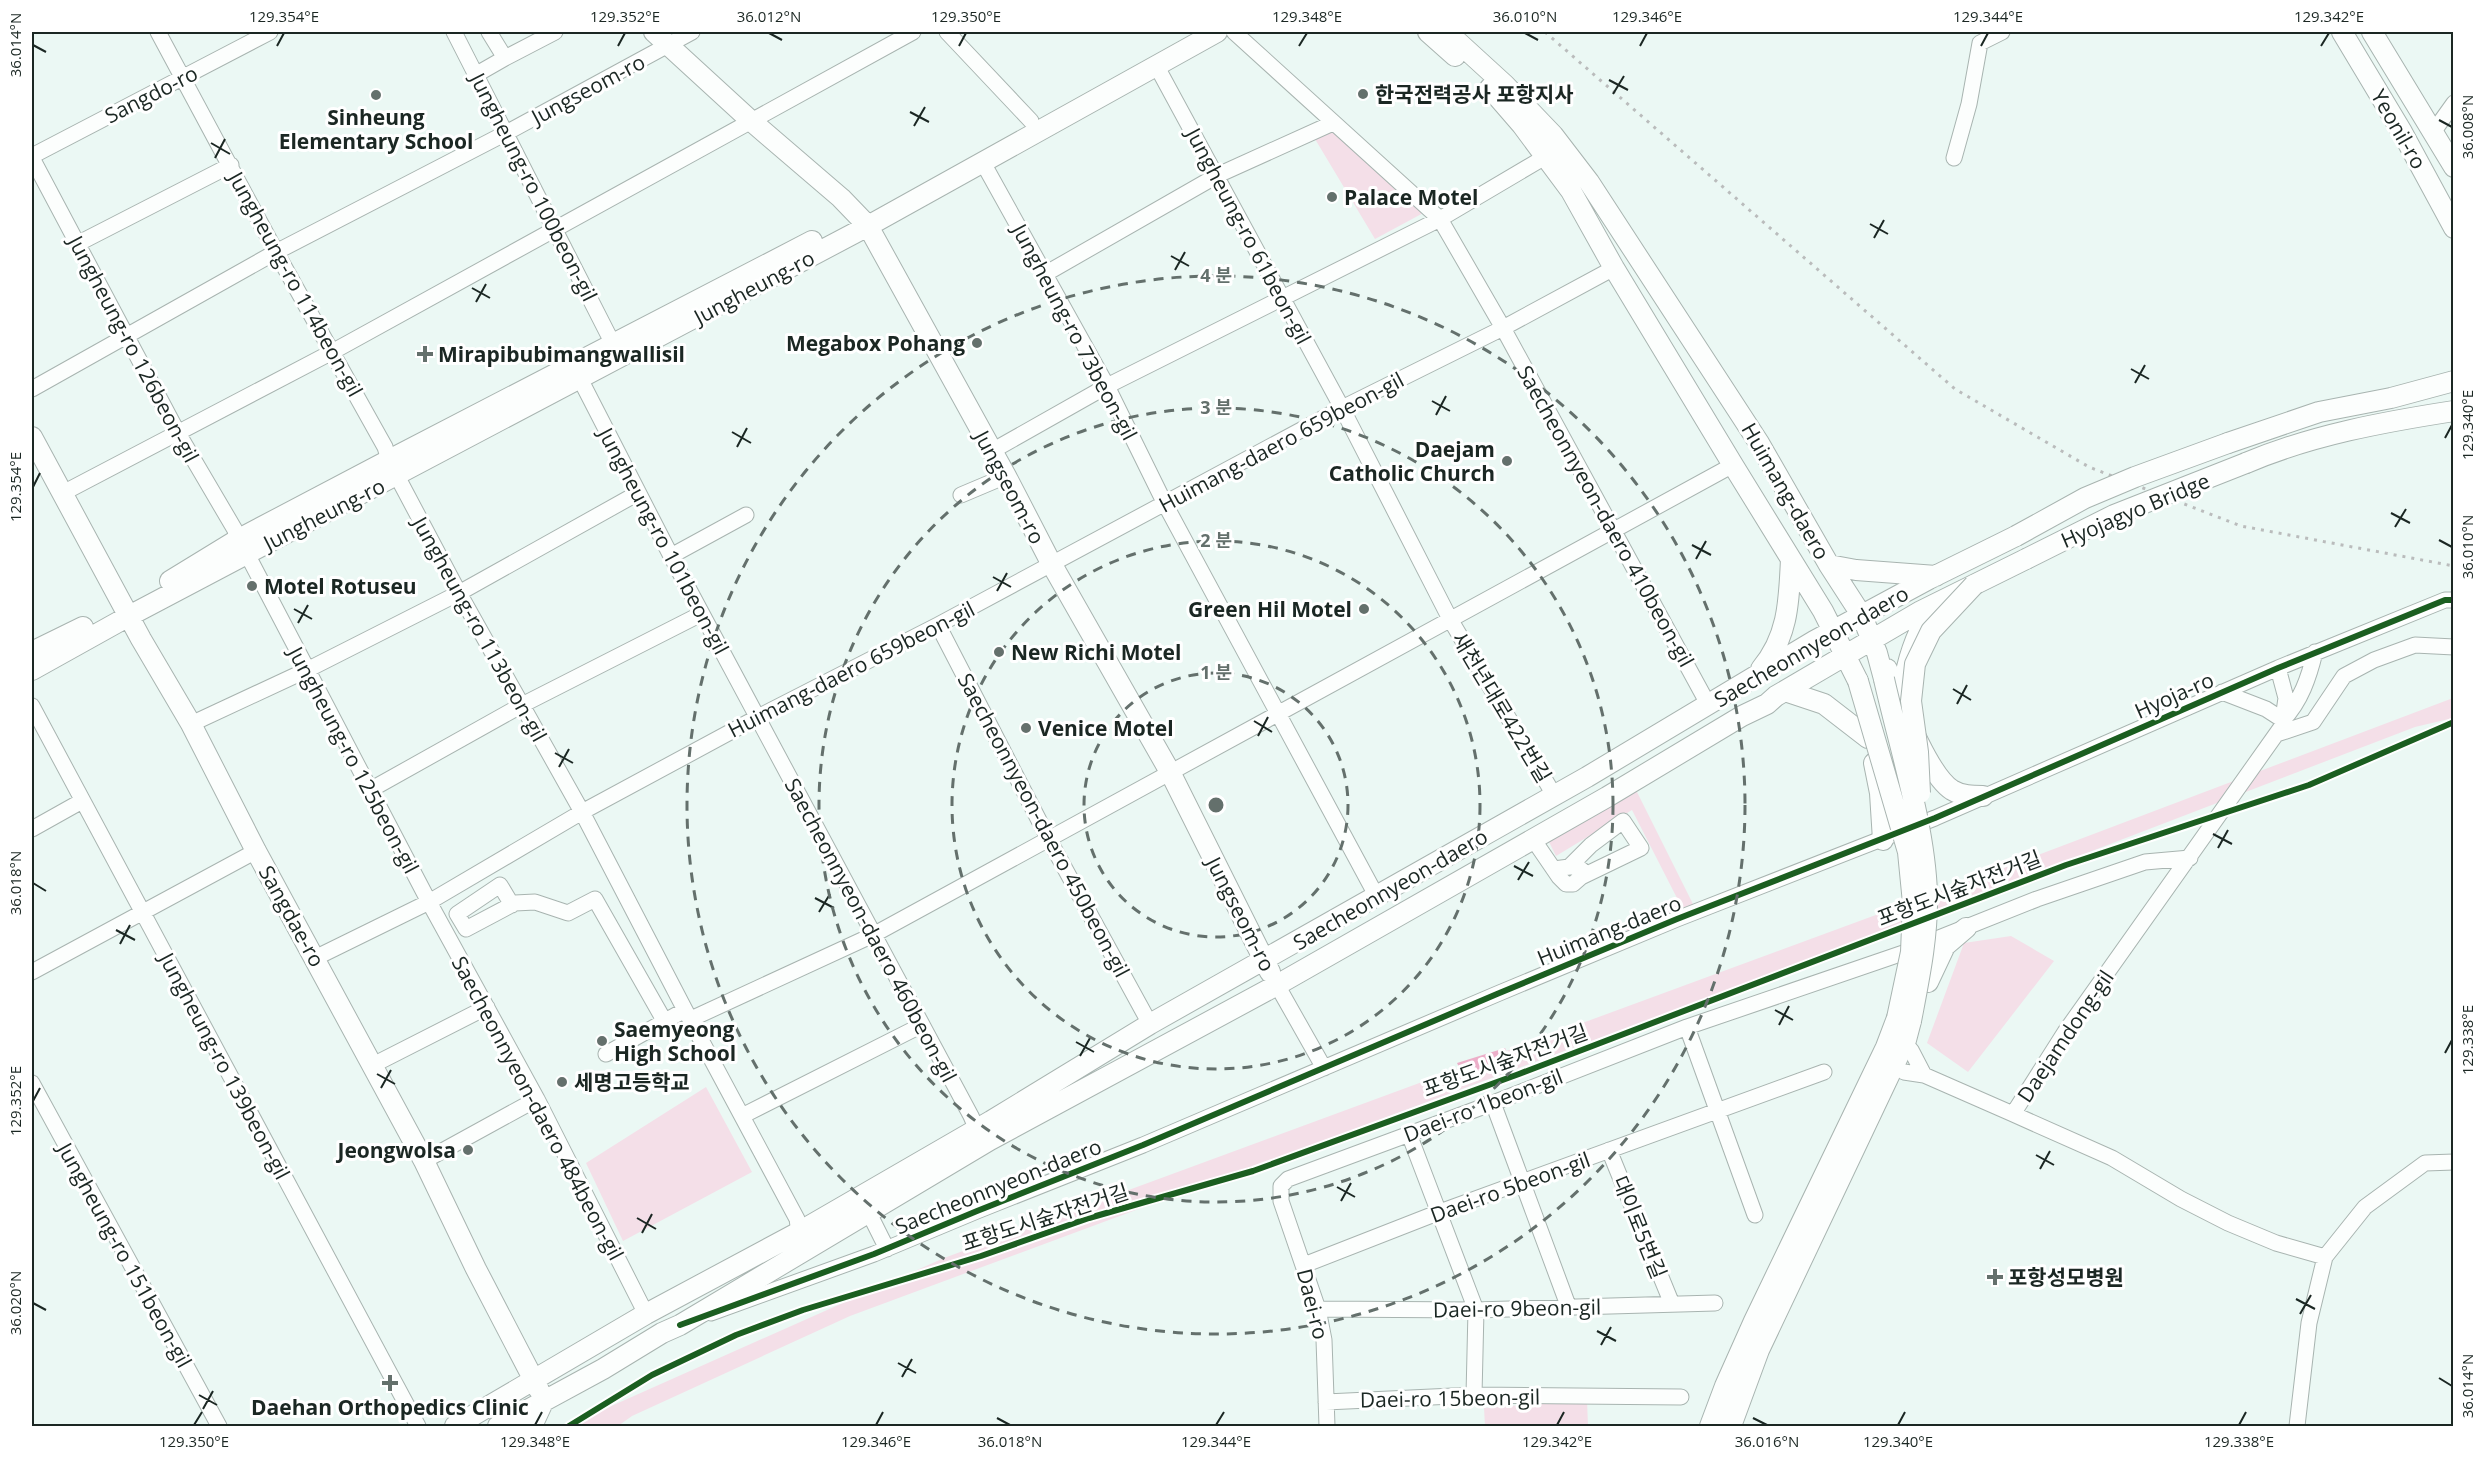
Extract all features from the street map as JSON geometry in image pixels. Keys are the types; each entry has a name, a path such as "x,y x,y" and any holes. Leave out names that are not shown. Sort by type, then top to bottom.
{"main road":[{"name":"Jungseom-ro","path":"654,32 864,221 1006,476 1051,564 1170,772 1277,985"},
{"name":"Jungheung-ro","path":"576,371 613,344 864,221 1031,121 1197,32"},
{"name":"Jungheung-ro","path":"32,670 126,611 242,547 982,161 1217,32"},
{"name":"Huimang-daero","path":"1428,32 1491,89 1522,125 1571,191 1614,268 1834,630 1848,658 1858,681 1908,852 1913,903 1904,1020"},
{"name":"Huimang-daero","path":"1448,32 1505,85 1553,135 1589,182 1759,443 1829,565 1862,616 1884,679 1927,893 1926,937 1904,1020 1886,1047 1762,1325 1725,1386 1710,1426"},
{"name":"Yeonil-ro","path":"2342,32 2402,132 2454,228"},
{"name":"Yeonil-ro","path":"2372,32 2454,167"},
{"name":"Hyojagyo Bridge","path":"2016,536 2085,498 2228,443 2319,412 2391,398 2454,381"},
{"name":"Hyojagyo Bridge","path":"2026,559 2114,514 2268,454 2361,427 2454,411"},
{"name":"Sangdae-ro","path":"32,437 126,611 191,724 256,851 424,1161 476,1269 544,1400"},
{"name":"Saecheonnyeon-daero","path":"498,1426 603,1369 662,1333 681,1325 869,1213 979,1136 991,1121 1150,1024 1377,897 1834,630 2016,536"},
{"path":"1756,675 1774,655 1789,609 1791,559"},
{"name":"Saecheonnyeon-daero","path":"455,1426 646,1314 979,1136 1277,985 1533,839 1742,716 1767,704 1785,691 1874,645 1935,604 2026,559"},
{"path":"1829,565 1856,570 1936,576"},
{"path":"1915,832 1918,752 1911,701 1915,664 1931,631 1974,585"},
{"path":"1902,703 1909,654 1935,604"},
{"name":"Jungheung-ro","path":"32,652 126,611"},
{"path":"1874,645 1941,780 1952,790 1965,796 1983,796"},
{"path":"1848,658 1850,685 1868,738 1880,793 1883,840"},
{"path":"1785,691 1824,704 1868,738"},
{"path":"1928,982 1929,951 1924,937 1917,935 1910,938 1906,944 1907,954 1857,1094 1787,1222 1750,1302 1750,1311 1762,1325 1782,1319 1788,1312 1904,1072 1928,982 1945,946 1966,928"},
{"name":"Huimang-daero","path":"1731,1426 1762,1325"},
{"path":"532,1426 544,1400"}],"street":[{"name":"Jungheung-ro 114beon-gil","path":"159,32 276,252 385,447 393,468"},
{"name":"Sangdo-ro","path":"32,157 270,32"},
{"name":"Jungheung-ro 100beon-gil","path":"454,32 613,344"},
{"path":"489,32 505,58"},
{"path":"477,74 555,32"},
{"name":"Jungseom-ro","path":"32,389 276,252 506,133 692,32"},
{"path":"63,493 332,352 555,227 913,32"},
{"path":"947,32 1031,121"},
{"name":"Saecheonnyeon-daero 410beon-gil","path":"1234,32 1440,219 1503,328 1708,704"},
{"path":"1954,159 1969,104 1976,37 2002,32"},
{"name":"Jungheung-ro 61beon-gil","path":"1156,65 1342,408 1450,619"},
{"path":"2433,131 2454,103"},
{"path":"1045,274 1218,176 1333,123"},
{"name":"Jungheung-ro 126beon-gil","path":"32,157 178,433 235,530 242,547"},
{"path":"992,452 1107,387 1440,219 1545,157"},
{"name":"Jungheung-ro 73beon-gil","path":"982,161 1107,387 1165,504 1276,714 1377,897"},
{"path":"77,244 231,165"},
{"name":"Huimang-daero 659beon-gil","path":"315,958 429,902 582,812 758,717 938,625 1342,408 1503,328 1614,268"},
{"name":"Jungheung-ro 101beon-gil","path":"576,371 701,614 758,717"},
{"path":"606,1054 665,1022 873,934 1733,465"},
{"name":"Jungheung-ro 113beon-gil","path":"393,468 459,593 582,812 797,1219 800,1232"},
{"path":"961,495 1006,476"},
{"path":"191,724 307,670 459,593 638,493"},
{"path":"671,556 746,515"},
{"name":"Jungheung-ro 125beon-gil","path":"242,547 429,902"},
{"name":"Hyoja-ro","path":"1915,832 1983,796 2315,652 2451,598"},
{"path":"370,790 522,705 701,614"},
{"name":"새천년대로422번길","path":"1450,619 1554,795"},
{"name":"Saecheonnyeon-daero 450beon-gil","path":"938,625 1049,838 1150,1024"},
{"path":"2277,734 2313,722 2344,676 2374,660 2415,645 2454,647"},
{"path":"2222,692 2266,709 2283,720 2294,708 2309,675 2315,652"},
{"name":"Daejamdong-gil","path":"2278,668 2286,698 2282,726 2065,1032 2013,1114 2112,1158 2181,1199 2228,1222 2276,1243 2325,1257"},
{"name":"Jungheung-ro 139beon-gil","path":"32,705 418,1426"},
{"name":"Saecheonnyeon-daero 460beon-gil","path":"758,717 979,1136"},
{"path":"32,829 82,801"},
{"name":"Huimang-daero","path":"1324,1068 1677,920 1883,840 1915,832"},
{"path":"1533,839 1566,884 1573,884 1576,871"},
{"path":"32,972 256,851"},
{"path":"1929,951 1966,928 2037,899 2145,862 2190,858"},
{"path":"471,877 482,897"},
{"path":"512,905 500,885 457,914 466,929 512,905 535,902 568,913 620,885"},
{"path":"595,899 665,1022"},
{"name":"Saecheonnyeon-daero 484beon-gil","path":"429,902 537,1099 646,1314"},
{"name":"Daei-ro 1beon-gil","path":"1281,1186 1288,1179 1687,1027 1907,954"},
{"path":"1277,985 1324,1068"},
{"path":"371,1066 487,1007"},
{"path":"742,1116 922,1025"},
{"path":"1687,1027 1755,1215"},
{"path":"1911,1050 1924,1075"},
{"name":"Saecheonnyeon-daero","path":"681,1325 887,1249 977,1210 1143,1145 1324,1068"},
{"name":"Daei-ro 5beon-gil","path":"1304,1265 1437,1213 1522,1184 1824,1072"},
{"path":"1904,1072 1924,1075 2013,1114"},
{"name":"Jungheung-ro 151beon-gil","path":"32,1083 219,1426"},
{"path":"424,1161 537,1099"},
{"path":"1494,1102 1569,1308"},
{"path":"1409,1134 1437,1213 1476,1310 1473,1395"},
{"name":"대이로5번길","path":"1609,1150 1672,1304"},
{"path":"2297,1426 2309,1323 2325,1257 2365,1207 2425,1163 2454,1162"},
{"name":"Daei-ro","path":"1281,1186 1281,1201 1318,1309 1324,1340 1327,1426"},
{"path":"869,1213 887,1249"},
{"name":"Daei-ro 9beon-gil","path":"1318,1309 1476,1310 1715,1303"},
{"name":"Daei-ro 15beon-gil","path":"1326,1402 1473,1395 1681,1397"}],"shaded area":[{"path":"1331,129 1427,211 1375,239 1315,139"},
{"path":"2453,698 2453,718 2415,727 1748,983 850,1316 632,1416 618,1426 574,1426 589,1416 944,1258 2017,863"},
{"path":"1636,790 1695,908 1629,935 1623,924 1678,900 1632,810 1556,856 1548,840"},
{"path":"2011,936 2054,961 1968,1072 1927,1043 1964,943"},
{"path":"1505,1048 1509,1058 1463,1075 1457,1063"},
{"path":"706,1087 752,1172 623,1241 586,1163"},
{"path":"1587,1400 1588,1426 1485,1426 1484,1408"}],"railway":[{"path":"1545,32 1955,389 2089,467 2241,526 2454,566"}],"cycle path":[{"path":"680,1325 874,1254 1143,1145 1677,919 1935,818 2278,668 2445,600 2454,600"},
{"name":"포항도시숲자전거길","path":"569,1426 652,1375 736,1335 803,1310 981,1256 1089,1218 1253,1171 1519,1074 2066,865 2309,785 2454,722"}],"place":[{"name":"한국전력공사 포항지사","path":"1363,94"},
{"name":"Sinheung Elementary School","path":"376,95"},
{"name":"Palace Motel","path":"1332,197"},
{"name":"Megabox Pohang","path":"977,343"},
{"name":"Mirapibubimangwallisil","path":"425,354"},
{"name":"Daejam Catholic Church","path":"1507,461"},
{"name":"Motel Rotuseu","path":"252,586"},
{"name":"Green Hil Motel","path":"1364,609"},
{"name":"New Richi Motel","path":"999,652"},
{"name":"Venice Motel","path":"1026,728"},
{"name":"Saemyeong High School","path":"602,1041"},
{"name":"세명고등학교","path":"562,1082"},
{"name":"Jeongwolsa","path":"468,1150"},
{"name":"포항성모병원","path":"1995,1277"},
{"name":"Daehan Orthopedics Clinic","path":"390,1383"}]}
